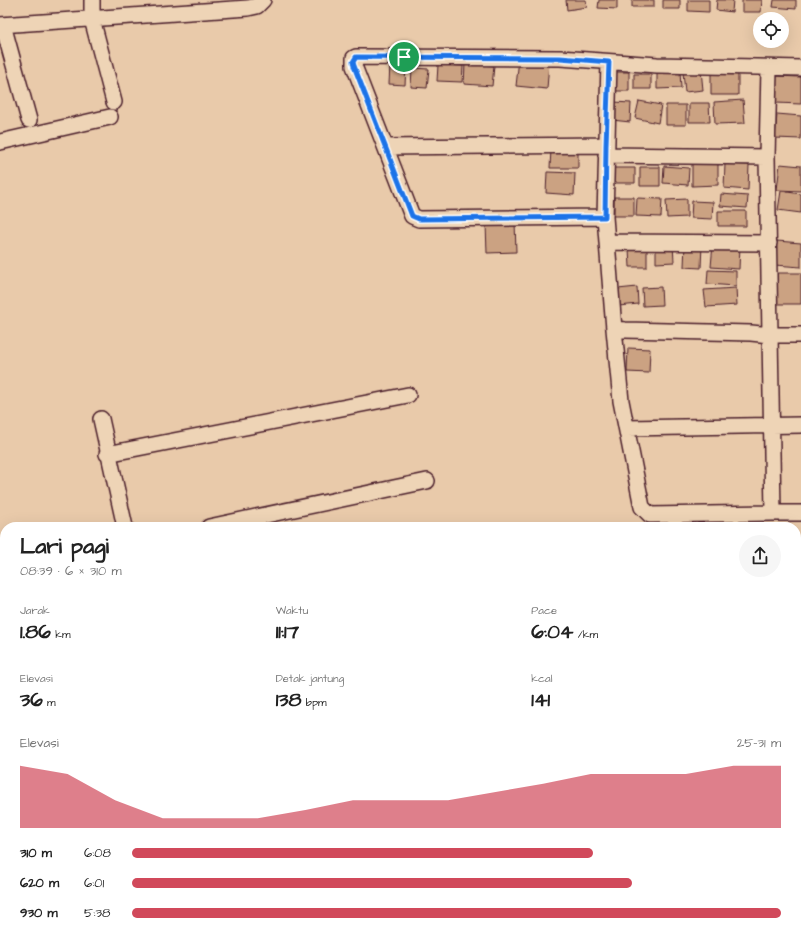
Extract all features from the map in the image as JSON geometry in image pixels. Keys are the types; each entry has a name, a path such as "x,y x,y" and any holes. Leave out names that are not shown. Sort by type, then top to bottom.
{"street":[{"path":"92,0 92,19 114,102"},
{"path":"29,120 2,25 92,19 202,6 248,8 257,6 262,0"},
{"path":"605,217 419,219 410,213 354,66 353,62 356,57 560,58 609,62 769,69 801,68"},
{"path":"609,62 605,217 621,401 642,507 650,515 801,513"},
{"path":"769,69 767,157 770,425 773,513"},
{"path":"0,142 110,117"},
{"path":"386,147 606,150 767,157"},
{"path":"608,242 769,243"},
{"path":"614,329 801,335"},
{"path":"107,454 408,395"},
{"path":"101,419 107,454 124,522"},
{"path":"627,428 801,425"},
{"path":"233,522 427,482"}],"building":[{"path":"566,0 586,0 587,7 567,10"},
{"path":"599,0 617,0 617,9 598,8"},
{"path":"632,0 654,0 654,7 632,7"},
{"path":"663,0 680,0 680,9 663,9"},
{"path":"688,0 709,0 709,12 688,11"},
{"path":"717,0 733,0 732,12 716,10"},
{"path":"742,0 762,0 761,12 742,12"},
{"path":"774,0 796,0 796,9 773,7"},
{"path":"519,59 549,62 547,89 516,86"},
{"path":"390,64 406,65 405,85 389,84"},
{"path":"465,64 494,66 492,86 464,84"},
{"path":"438,65 463,66 462,82 437,81"},
{"path":"412,68 429,69 427,88 411,87"},
{"path":"701,70 703,90 685,92 683,72"},
{"path":"657,71 680,71 681,88 657,89"},
{"path":"612,72 629,72 629,91 612,91"},
{"path":"634,74 651,74 651,89 634,89"},
{"path":"711,74 738,74 738,95 711,95"},
{"path":"776,76 801,77 801,104 776,103"},
{"path":"743,100 745,123 715,124 714,102"},
{"path":"639,101 661,105 658,123 635,118"},
{"path":"614,102 631,103 630,122 612,120"},
{"path":"689,103 709,103 710,122 689,122"},
{"path":"666,105 686,105 686,125 666,125"},
{"path":"777,114 801,116 801,139 775,138"},
{"path":"551,149 578,149 578,168 550,168"},
{"path":"692,164 718,164 718,185 692,186"},
{"path":"725,164 749,165 748,190 724,188"},
{"path":"780,164 801,166 801,191 777,190"},
{"path":"664,166 689,168 688,185 663,183"},
{"path":"640,167 660,167 660,186 640,186"},
{"path":"613,168 635,168 635,183 612,183"},
{"path":"547,172 575,173 574,195 546,193"},
{"path":"781,191 801,194 801,213 778,210"},
{"path":"721,194 748,196 747,208 720,206"},
{"path":"614,197 634,197 634,216 614,216"},
{"path":"637,198 662,199 661,217 636,216"},
{"path":"687,199 687,217 667,218 666,200"},
{"path":"692,201 713,202 712,219 691,218"},
{"path":"718,211 746,211 746,226 718,226"},
{"path":"515,222 516,252 487,253 486,224"},
{"path":"777,241 801,243 801,267 775,265"},
{"path":"685,243 702,244 701,268 684,267"},
{"path":"673,244 674,262 656,263 656,245"},
{"path":"713,244 740,245 739,269 711,267"},
{"path":"647,247 647,267 630,267 629,248"},
{"path":"708,270 736,271 736,286 707,284"},
{"path":"775,273 801,273 801,304 775,304"},
{"path":"637,287 638,304 619,306 618,289"},
{"path":"661,287 662,305 643,306 642,288"},
{"path":"736,288 737,305 706,307 704,290"},
{"path":"628,348 650,349 649,373 627,372"}],"route":[{"path":"356,57 404,57 560,58 609,62 605,217 419,219 412,216 353,62 354,58 356,57"}]}
